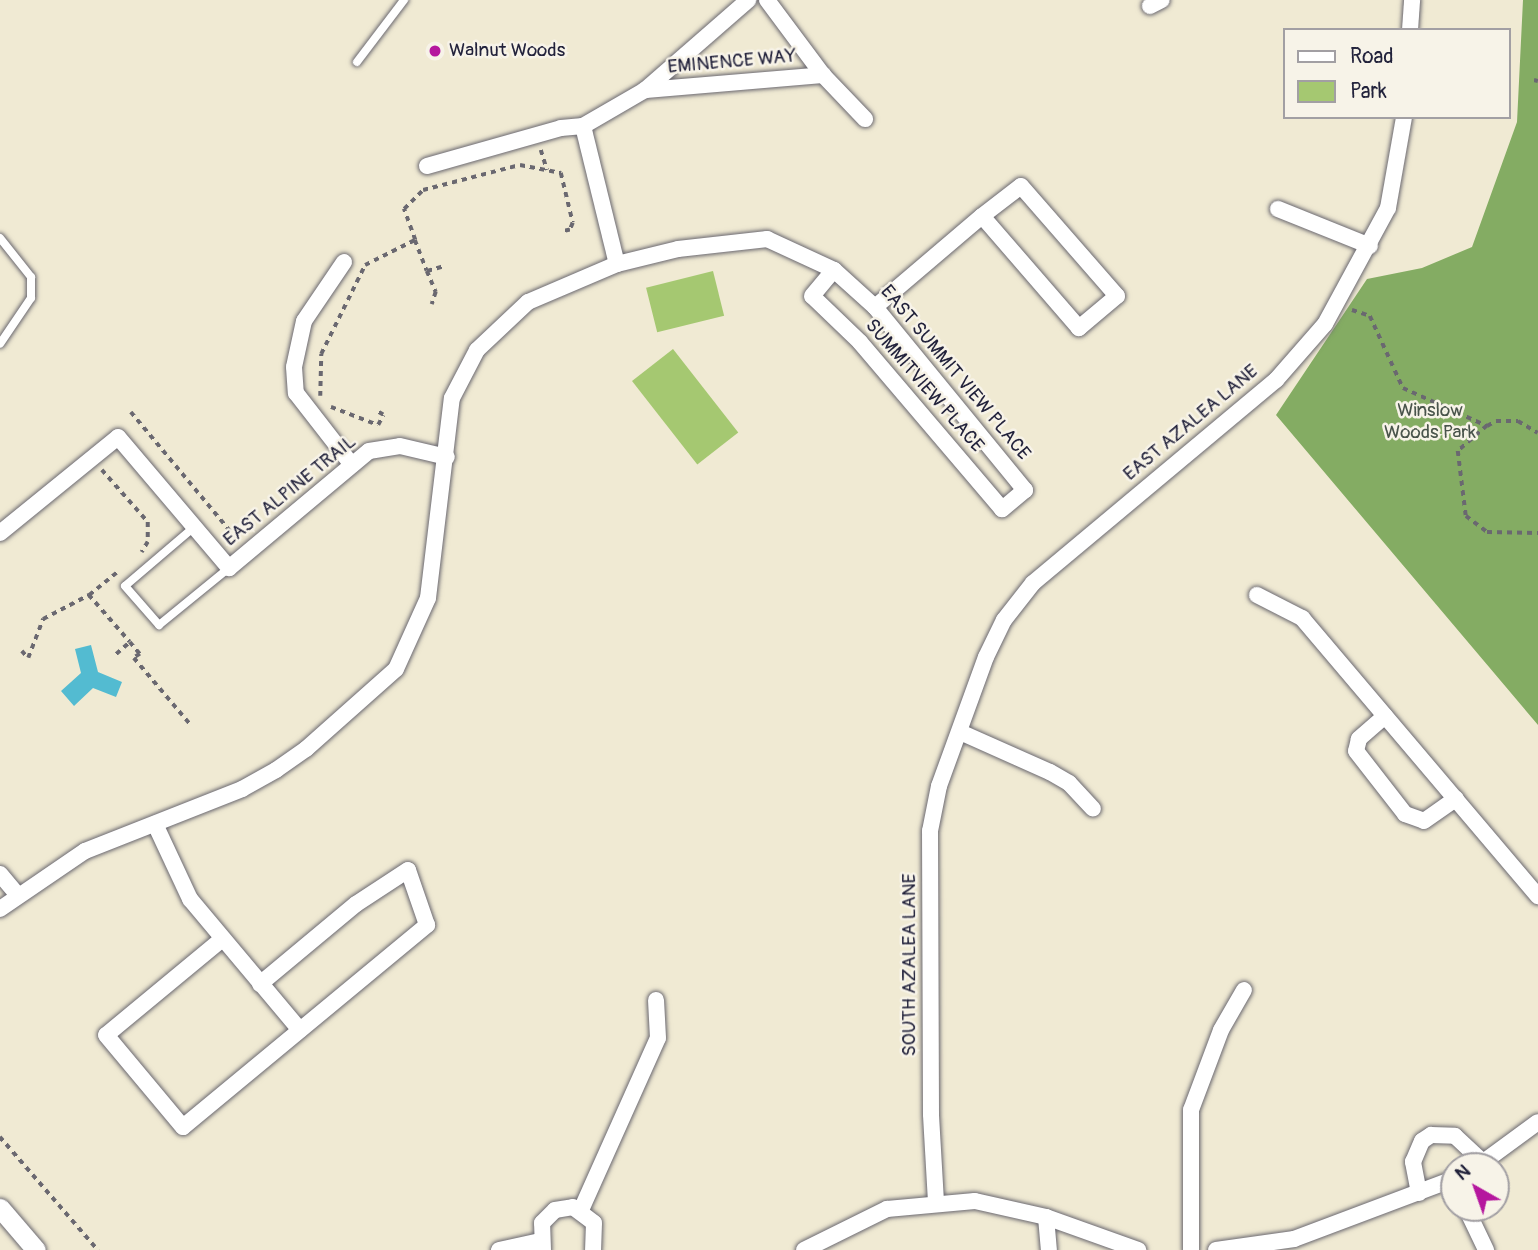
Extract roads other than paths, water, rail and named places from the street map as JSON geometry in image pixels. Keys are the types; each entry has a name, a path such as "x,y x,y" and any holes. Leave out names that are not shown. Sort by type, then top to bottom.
{"street":[{"name":"EMINENCE WAY","path":"427,166 561,128 583,127 645,90 748,0"},
{"name":"EMINENCE WAY","path":"767,0 824,75 865,120"},
{"path":"1410,28 1412,0"},
{"name":"EMINENCE WAY","path":"645,90 824,75"},
{"name":"EAST AZALEA LANE","path":"960,732 1004,620 1033,583 1276,380 1338,305 1370,246 1394,186 1404,119"},
{"path":"583,127 617,264"},
{"path":"875,307 982,216 1021,186 1117,296 1079,328 982,216"},
{"path":"1278,209 1370,246"},
{"name":"EAST SUMMIT VIEW PLACE","path":"0,909 17,894 85,851 243,789 276,769 306,749 396,669 428,598 452,398 477,350 528,302 617,264 678,249 767,239 834,270 875,307 1026,490"},
{"path":"344,262 304,321 294,367 296,393 352,465"},
{"name":"SUMMITVIEW PLACE","path":"834,270 812,296 860,342 1002,509 1026,490"},
{"name":"EAST ALPINE TRAIL","path":"0,533 118,437 229,568 369,451 400,446 447,457"},
{"path":"1257,595 1302,618 1538,897"},
{"path":"1385,716 1359,739 1356,751 1405,814 1424,821 1456,800"},
{"path":"960,732 1050,772 1069,783 1093,809"},
{"name":"SOUTH AZALEA LANE","path":"936,1202 931,1114 930,831 939,786 960,732"},
{"path":"155,824 190,900 221,940 300,1030"},
{"path":"221,940 106,1035 183,1127 427,925 408,870 356,904 260,985"},
{"path":"0,874 17,894"},
{"path":"1191,1250 1191,1110 1221,1030 1244,990"},
{"path":"581,1210 658,1038 656,1000"},
{"path":"1497,1152 1538,1122"},
{"path":"1419,1193 1413,1162 1422,1141 1431,1135 1455,1136 1470,1152"},
{"path":"1216,1250 1295,1244 1440,1185"},
{"path":"804,1250 887,1209 936,1202 975,1201 1046,1217 1114,1246 1138,1250"},
{"path":"0,1208 36,1250"},
{"path":"499,1250 541,1246 542,1223 555,1210 581,1210"},
{"path":"581,1210 597,1232 593,1250"},
{"path":"1046,1217 1049,1250"},
{"path":"1473,1222 1486,1250"}],"lane":[{"path":"357,62 404,0"},
{"path":"0,238 31,277 31,298 0,344"},
{"path":"193,528 125,586 159,625 229,568"}],"water":[{"path":"91,645 98,672 122,682 116,697 93,688 74,706 61,691 81,673 75,649"}],"place":[{"name":"Walnut Woods","path":"435,51"}],"park label":[{"name":"Winslow Woods Park","path":"1430,422"}]}
